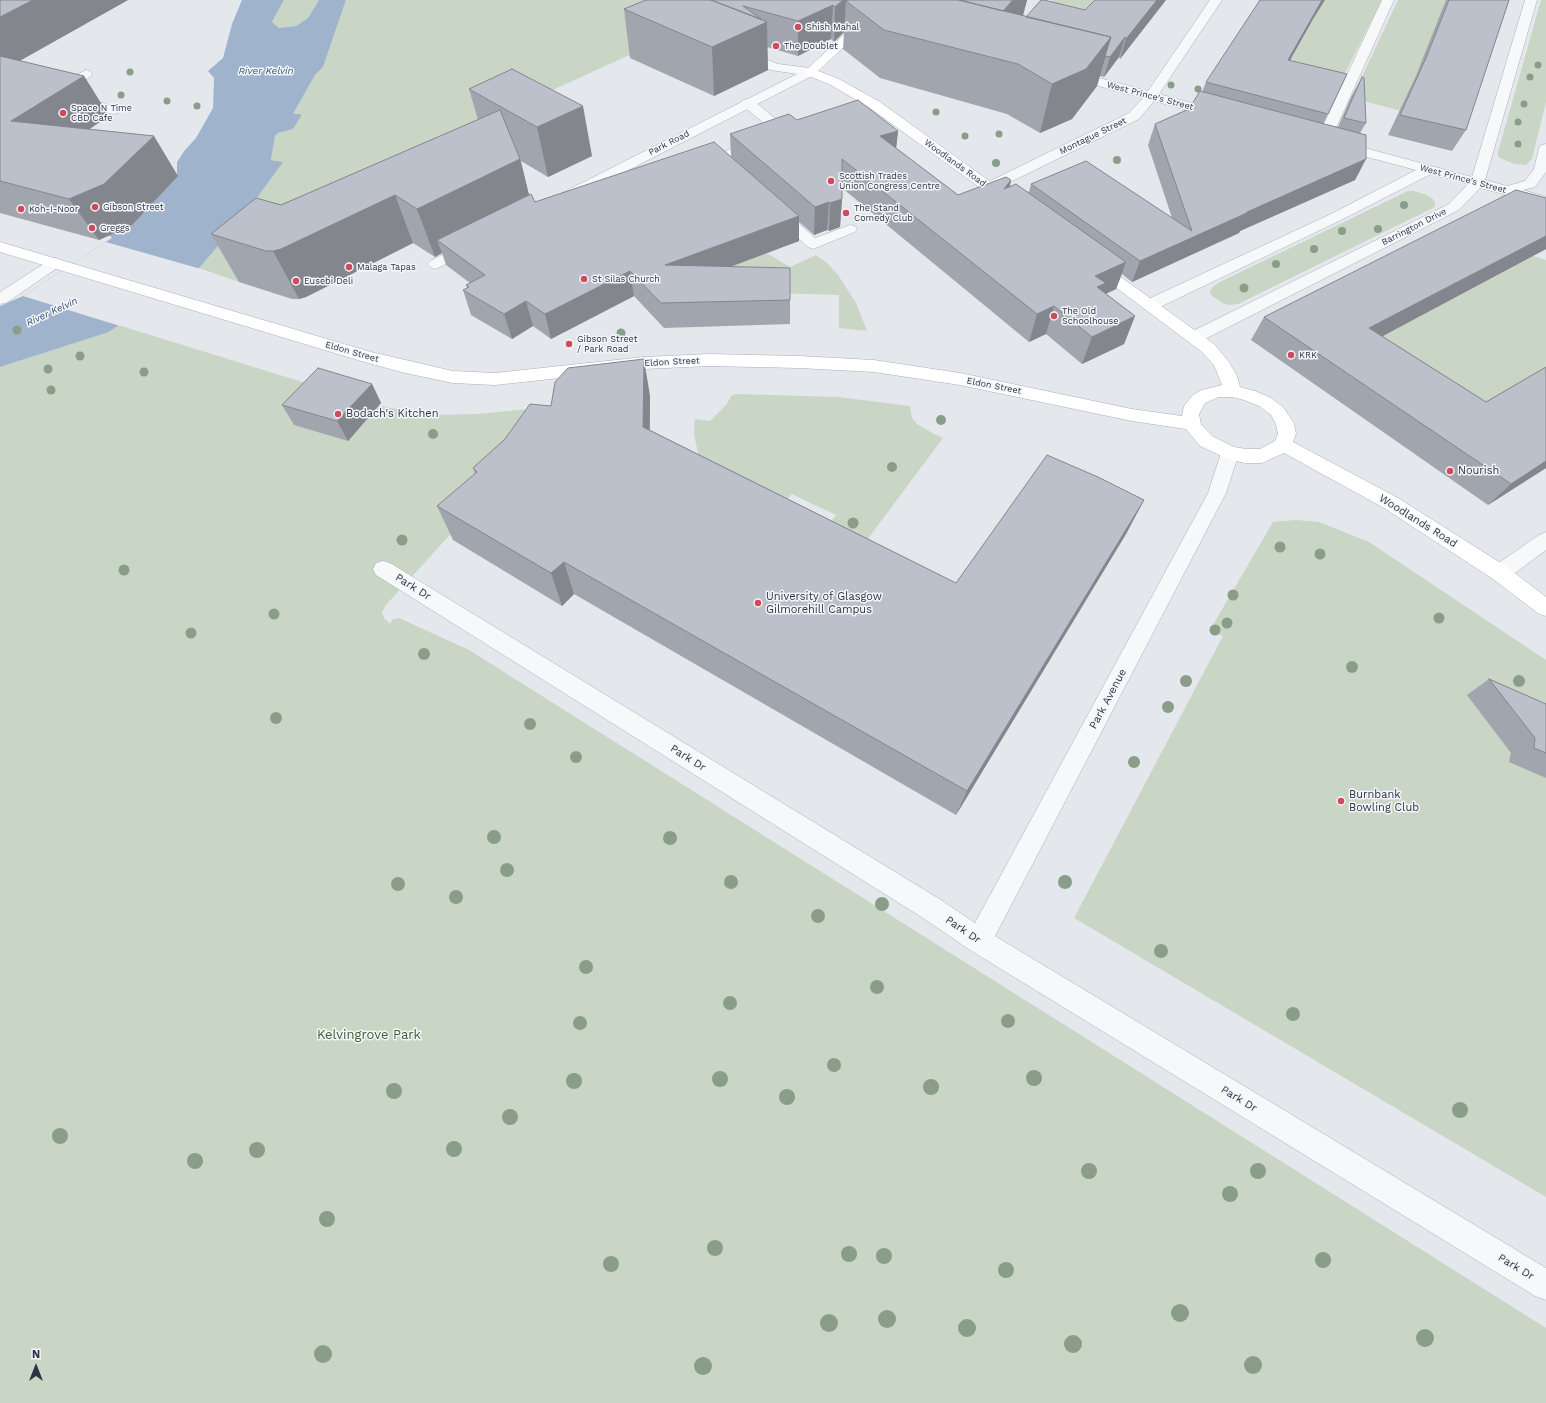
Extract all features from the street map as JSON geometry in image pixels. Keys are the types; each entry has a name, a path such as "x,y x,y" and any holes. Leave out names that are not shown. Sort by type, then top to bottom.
{"street":[{"name":"Park Road","path":"553,203 810,72 888,0"},
{"name":"Montague Street","path":"989,187 1134,116 1146,104 1216,0"},
{"path":"1323,141 1388,0"},
{"name":"Barrington Drive","path":"1195,337 1454,207 1477,183 1531,0"},
{"path":"865,21 878,24"},
{"path":"729,49 775,68 810,72"},
{"name":"West Prince's Street","path":"1059,71 1234,118"},
{"name":"Woodlands Road","path":"810,72 833,81 875,105 1020,210"},
{"path":"86,74 47,93 113,110"},
{"path":"741,180 717,159 792,132 748,103"},
{"name":"West Prince's Street","path":"1308,137 1546,201"},
{"path":"1505,191 1530,184 1541,169 1546,148"},
{"path":"1150,305 1336,217 1428,170"},
{"path":"765,201 813,244 850,229"},
{"path":"435,264 483,239"},
{"path":"0,247 61,265"},
{"path":"1083,256 1208,348 1220,362 1228,376 1232,391"},
{"path":"0,299 61,265"},
{"name":"Eldon Street","path":"61,265 367,357 405,367 452,376 495,379 637,364 709,360 799,362 874,366 960,379 1132,414 1192,424"},
{"path":"1219,391 1232,391 1249,395 1265,402 1277,411 1285,423 1287,434 1283,445 1274,451 1262,456 1246,456 1230,453 1217,448 1206,441 1197,432 1192,424 1190,414 1198,399 1219,391"},
{"name":"Woodlands Road","path":"1283,445 1391,503 1500,573 1546,608"},
{"name":"Park Avenue","path":"979,941 1217,493 1230,453"},
{"path":"1500,573 1546,540"},
{"name":"Park Dr","path":"384,569 932,910 979,941 1546,1285"}],"green space":[{"path":"284,0 319,0 308,18 296,26 279,28 272,22"},
{"path":"346,0 665,0 671,36 351,182 239,282 199,268 282,162 271,160 275,136 278,133 288,130 300,114 293,114 315,75 323,67"},
{"path":"1053,0 1108,0 1099,9 1036,20"},
{"path":"1325,0 1382,0 1335,93 1280,71 1290,56 1293,56"},
{"path":"1398,0 1447,0 1402,111 1352,98"},
{"path":"1541,0 1546,0 1546,102 1532,159 1526,165 1514,164 1500,158 1498,156 1498,152"},
{"path":"1408,191 1414,191 1427,195 1433,199 1435,207 1238,304 1230,305 1222,303 1211,295 1210,291 1220,282"},
{"path":"763,251 790,267 816,255 827,263 838,275 856,303 867,331 839,328 839,295 742,292 727,268"},
{"path":"1533,256 1546,260 1546,377 1474,420 1353,352"},
{"name":"Kelvingrove Park","path":"118,325 380,406 431,415 478,414 568,405 386,605 382,612 384,618 390,624 392,620 399,618 469,650 1546,1328 1546,1403 0,1403 0,367 109,332"},
{"path":"736,394 838,397 910,406 912,418 917,424 943,438 864,544 828,526 836,515 792,494 782,504 700,463 694,434 695,419 710,421 727,404 731,396"},
{"name":"Burnbank Bowling Club","path":"1296,520 1319,522 1369,542 1546,660 1546,1197 1074,918 1223,636 1210,630 1273,522"}],"water":[{"name":"River Kelvin","path":"242,0 284,0 272,22 279,28 296,26 308,18 319,0 346,0 323,67 315,75 293,114 301,114 301,116 293,129 278,133 275,136 271,160 283,162 242,218 199,268 109,332 0,367 0,306 23,296 112,238 109,235 177,177 177,162 196,138 213,108 214,78 208,71 223,58 232,24"}],"pier":[{"path":"106,242 201,269 120,326 23,296"}],"building":[{"path":"0,0 33,0 0,17"},
{"path":"646,0 711,0 767,22 712,47 624,9"},
{"path":"711,0 843,0 835,7 833,5 798,21 743,6 761,19"},
{"path":"959,0 1111,37 1086,69 1052,84 1018,64 884,30 846,1"},
{"path":"959,0 1013,0 1003,11"},
{"path":"1041,0 1085,10 1095,0 1157,0 1110,57 1105,56 1111,37 1026,17"},
{"path":"1260,0 1322,0 1288,60 1347,74 1328,114 1206,82"},
{"path":"1449,0 1509,0 1466,130 1400,115 1426,58"},
{"path":"0,56 84,76 11,121 154,136 104,184 69,199 0,181"},
{"path":"512,69 583,106 537,127 469,89"},
{"path":"1362,77 1364,78 1366,123 1344,118"},
{"path":"1200,91 1366,135 1366,159 1140,261 1031,184 1086,161 1192,231 1155,124 1189,109"},
{"path":"858,100 898,131 880,136 958,195 1006,177 1011,180 1004,189 1016,184 1126,262 1095,276 1106,283 1097,287 1135,316 1092,337 1054,306 1037,314 842,159 842,199 815,207 730,134 789,114 797,120"},
{"path":"500,110 520,159 417,209 395,195 281,249 273,251 266,251 211,234 256,198 281,205"},
{"path":"714,142 799,216 665,265 790,268 790,300 661,303 630,271 545,314 526,301 504,314 463,290 469,287 466,285 485,275 437,240 531,194 535,202"},
{"path":"1516,190 1546,198 1546,236 1369,328 1486,402 1546,367 1546,461 1511,484 1264,317"},
{"name":"University of Glasgow Gilmorehill Campus","path":"644,359 643,427 956,583 1047,455 1098,477 1144,500 967,791 564,562 551,573 437,506 477,472 473,468 505,439 530,404 551,406 555,382 568,368"},
{"path":"318,368 372,384 337,421 282,405"},
{"path":"1489,679 1546,704 1546,753 1534,748 1535,738"}],"place":[{"name":"Shish Mahal","path":"798,27"},
{"name":"The Doublet","path":"776,46"},
{"name":"Space N Time CBD Cafe","path":"63,113"},
{"name":"Scottish Trades Union Congress Centre","path":"831,181"},
{"name":"Gibson Street","path":"95,207"},
{"name":"Koh-I-Noor","path":"21,209"},
{"name":"The Stand Comedy Club","path":"846,213"},
{"name":"Greggs","path":"92,228"},
{"name":"Malaga Tapas","path":"349,267"},
{"name":"St Silas Church","path":"584,279"},
{"name":"Eusebi Deli","path":"296,281"},
{"name":"The Old Schoolhouse","path":"1054,316"},
{"name":"Gibson Street / Park Road","path":"569,344"},
{"name":"KRK","path":"1291,355"},
{"name":"Bodach's Kitchen","path":"338,414"},
{"name":"Nourish","path":"1450,471"},
{"name":"University of Glasgow Gilmorehill Campus","path":"758,603"},
{"name":"Burnbank Bowling Club","path":"1341,801"}]}
